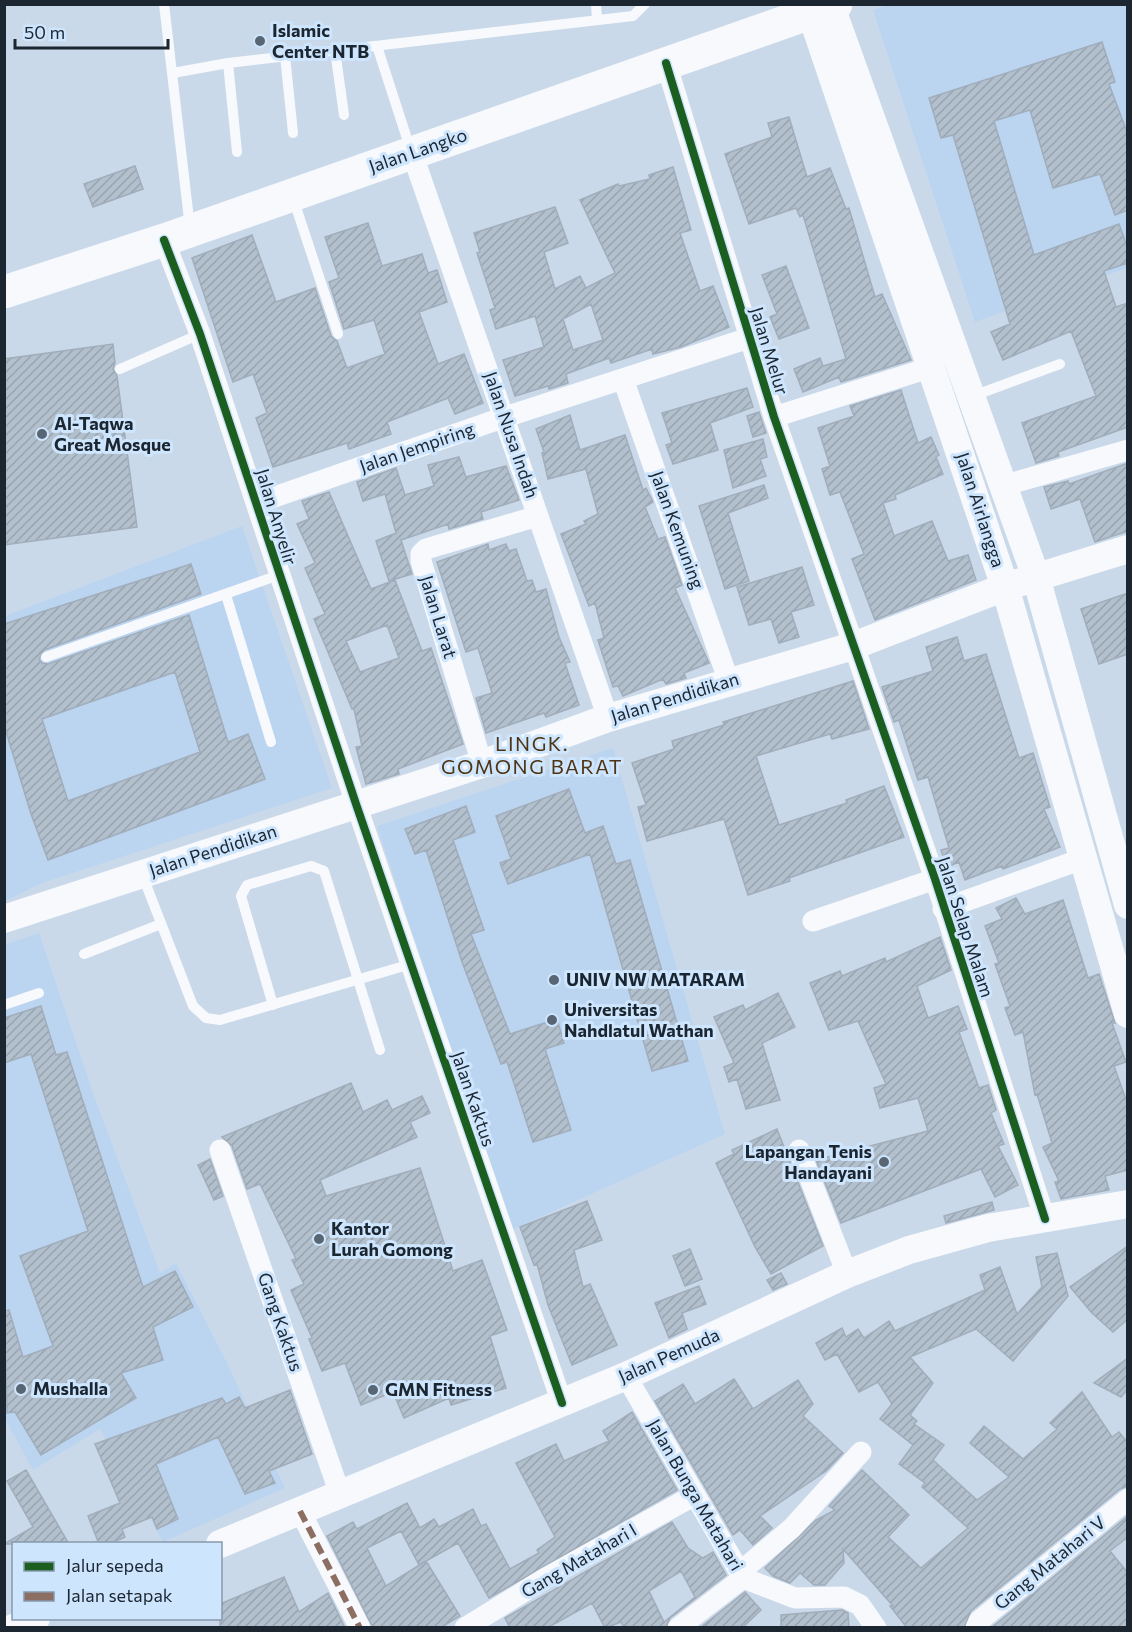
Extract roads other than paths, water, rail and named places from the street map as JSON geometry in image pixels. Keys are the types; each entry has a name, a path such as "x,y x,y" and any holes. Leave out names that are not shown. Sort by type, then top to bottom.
{"main road":[{"name":"Jalan Langko","path":"4,292 412,153 823,6"},
{"name":"Jalan Airlangga","path":"823,6 932,367 1005,587 1128,1014"},
{"name":"Jalan Airlangga","path":"823,6 972,396 1036,577 1119,845 1128,905"},
{"name":"Jalan Pendidikan","path":"28,911 482,764 608,718 853,646 1005,587 1128,549"},
{"name":"Jalan Pemuda","path":"222,1543 626,1376 847,1274 931,1244 988,1228 1128,1204"},
{"path":"13,1628 31,1620"}],"street":[{"name":"Jalan Melur","path":"666,63 774,417 853,646"},
{"name":"Jalan Nusa Indah","path":"412,153 506,417 608,718"},
{"name":"Jalan Anyelir","path":"177,234 200,334 356,804"},
{"name":"Jalan Jempiring","path":"257,503 506,417 749,338"},
{"path":"774,417 932,367"},
{"name":"Jalan Kemuning","path":"624,379 729,682"},
{"path":"1002,486 1128,450"},
{"name":"Jalan Larat","path":"482,764 420,561 421,554 426,549 538,516"},
{"name":"Jalan Selap Malam","path":"853,646 935,879 1045,1220"},
{"name":"Jalan Kaktus","path":"356,804 562,1403"},
{"path":"943,909 1082,859"},
{"path":"813,921 935,879"},
{"name":"Gang Kaktus","path":"220,1149 340,1494"},
{"path":"799,1150 847,1274"},
{"name":"Jalan Bunga Matahari","path":"626,1376 741,1576 795,1598 844,1597 860,1605 876,1628"},
{"path":"678,1628 741,1576 792,1528 861,1452"},
{"name":"Gang Matahari I","path":"465,1628 544,1579 693,1496"},
{"name":"Gang Matahari V","path":"976,1628 979,1621 1128,1499"},
{"path":"300,1511 360,1628"}],"lane":[{"path":"164,4 173,74 177,234"},
{"path":"596,4 597,20"},
{"path":"173,74 228,63 633,16 645,4"},
{"path":"377,46 412,153"},
{"path":"334,50 344,115"},
{"path":"285,56 293,133"},
{"path":"228,63 237,152"},
{"path":"292,194 338,334"},
{"path":"120,369 200,334"},
{"path":"972,396 1060,364"},
{"path":"46,657 279,575"},
{"path":"226,595 271,742"},
{"path":"273,1005 241,896 247,885 311,866 324,872 380,1050"},
{"path":"142,874 192,1006 206,1018 220,1020 411,964"},
{"path":"84,954 161,924"},
{"path":"4,1005 39,993"}],"place":[{"name":"Islamic Center NTB","path":"260,41"},
{"name":"Al-Taqwa Great Mosque","path":"42,434"},
{"name":"UNIV NW MATARAM","path":"554,980"},
{"name":"Universitas Nahdlatul Wathan","path":"552,1020"},
{"name":"Lapangan Tenis Handayani","path":"884,1162"},
{"name":"Kantor Lurah Gomong","path":"319,1239"},
{"name":"Mushalla","path":"21,1389"},
{"name":"GMN Fitness","path":"373,1390"}],"district":[{"name":"LINGK. GOMONG BARAT","path":"532,756"}]}
